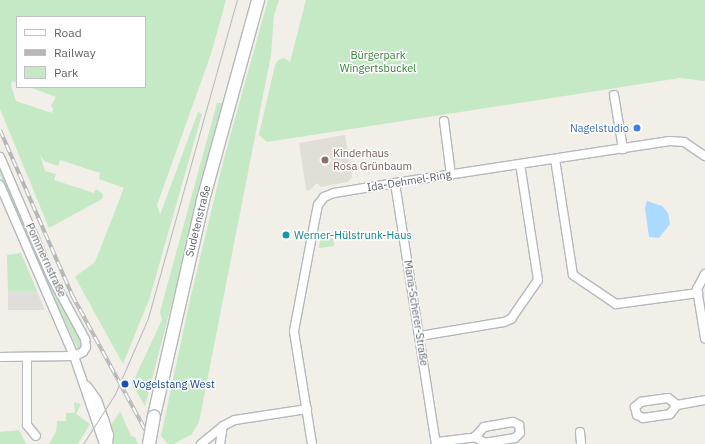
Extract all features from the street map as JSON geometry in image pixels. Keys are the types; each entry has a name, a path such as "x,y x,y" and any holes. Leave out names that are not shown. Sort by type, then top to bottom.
{"main road":[{"name":"Sudetenstraße","path":"149,444 203,200 258,0"}],"street":[{"path":"614,95 623,149"},
{"path":"444,121 451,175"},
{"name":"Ida-Dehmel-Ring","path":"312,444 294,331 318,205 324,198 334,193 677,141 692,146 705,156"},
{"name":"Pommernstraße","path":"0,157 51,276 85,339 85,349 74,356"},
{"path":"555,159 573,275 616,304 698,293"},
{"path":"420,336 504,322 511,318 538,280 520,164"},
{"name":"Maria-Scherer-Straße","path":"396,183 436,443 475,437 484,427 513,422 519,425 520,433 515,438 485,443 475,437"},
{"name":"Pommernstraße","path":"0,185 86,385 100,409 109,435 108,444"},
{"path":"705,274 698,293 705,338"},
{"path":"0,357 74,356"},
{"path":"27,357 27,425 36,436"},
{"name":"Pommernstraße","path":"86,385 89,402 104,444"},
{"path":"677,405 705,400"},
{"path":"201,444 223,426 235,420 307,409"},
{"path":"220,444 223,426"},
{"path":"580,432 582,444"}],"shaded area":[{"name":"Kinderhaus Rosa Grünbaum","path":"345,135 352,177 348,182 321,187 317,183 309,191 306,189 299,143"},
{"path":"8,291 37,291 45,310 8,310"}],"green space":[{"path":"0,0 226,0 211,54 157,205 160,215 198,112 202,114 150,297 123,364 75,277 95,262 124,188 99,179 100,173 60,160 58,166 44,161 40,155 45,171 56,174 54,180 94,193 96,189 103,194 102,199 49,228 0,109"},
{"path":"268,0 279,0 274,15 271,55 199,422 192,434 174,444 168,444 161,436 190,300 223,162"},
{"name":"Bürgerpark Wingertsbuckel","path":"306,0 705,0 705,81 680,78 267,142 259,135 275,65 278,60 284,58 290,62"},
{"path":"217,103 224,103 145,406 132,384 162,320 160,312"},
{"path":"0,167 55,294 81,341 79,351 40,270 0,175"},
{"path":"333,238 334,246 319,248 320,240"},
{"path":"21,253 37,291 8,291 7,255"},
{"path":"74,402 81,404 76,414 90,424 78,444 49,444 56,432 57,421 66,421 66,413 75,413"},
{"path":"120,411 131,436 135,437 138,444 114,444 110,427"},
{"path":"19,430 26,444 0,444 0,432"}],"water":[{"path":"647,201 662,206 668,213 670,224 659,238 649,237 645,208"}],"tram line":[{"path":"83,444 115,394 148,318 237,0"}],"railway":[{"path":"0,130 72,295 153,444"}],"place":[{"name":"Nagelstudio","path":"637,128"},
{"name":"Kinderhaus Rosa Grünbaum","path":"325,160"},
{"name":"Werner-Hülstrunk-Haus","path":"286,235"},
{"name":"Vogelstang West","path":"125,384"}]}
